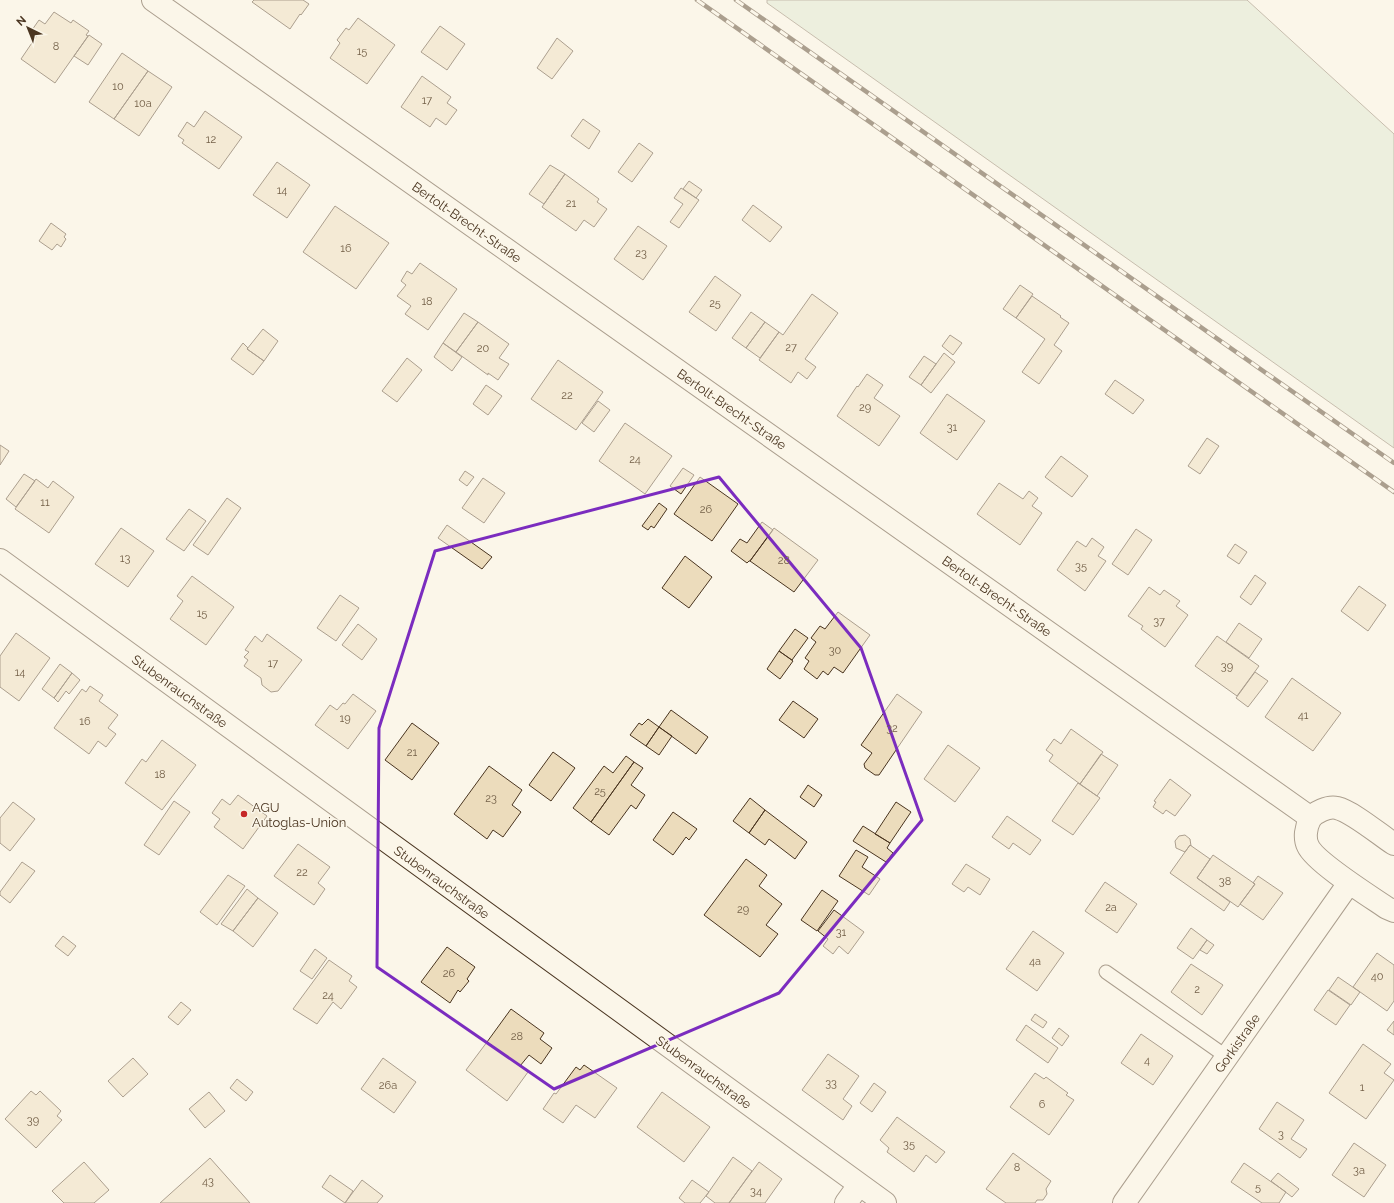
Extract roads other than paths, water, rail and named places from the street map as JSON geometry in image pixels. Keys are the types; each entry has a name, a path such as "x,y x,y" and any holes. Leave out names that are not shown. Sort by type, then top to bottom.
{"street":[{"name":"Bertolt-Brecht-Straße","path":"153,0 1311,818"},
{"name":"Stubenrauchstraße","path":"0,560 885,1203"},
{"path":"1394,844 1349,813 1336,808 1322,809 1311,818 1306,829 1307,846 1316,857 1350,883 1387,908 1394,911"},
{"name":"Gorkistraße","path":"1124,1203 1350,883"},
{"path":"846,1203 859,1185"}],"lane":[{"path":"1106,972 1227,1057"}],"railway":[{"path":"697,0 1394,492"},
{"path":"736,0 1394,463"}],"place":[{"name":"AGU Autoglas-Union","path":"244,814"}]}
